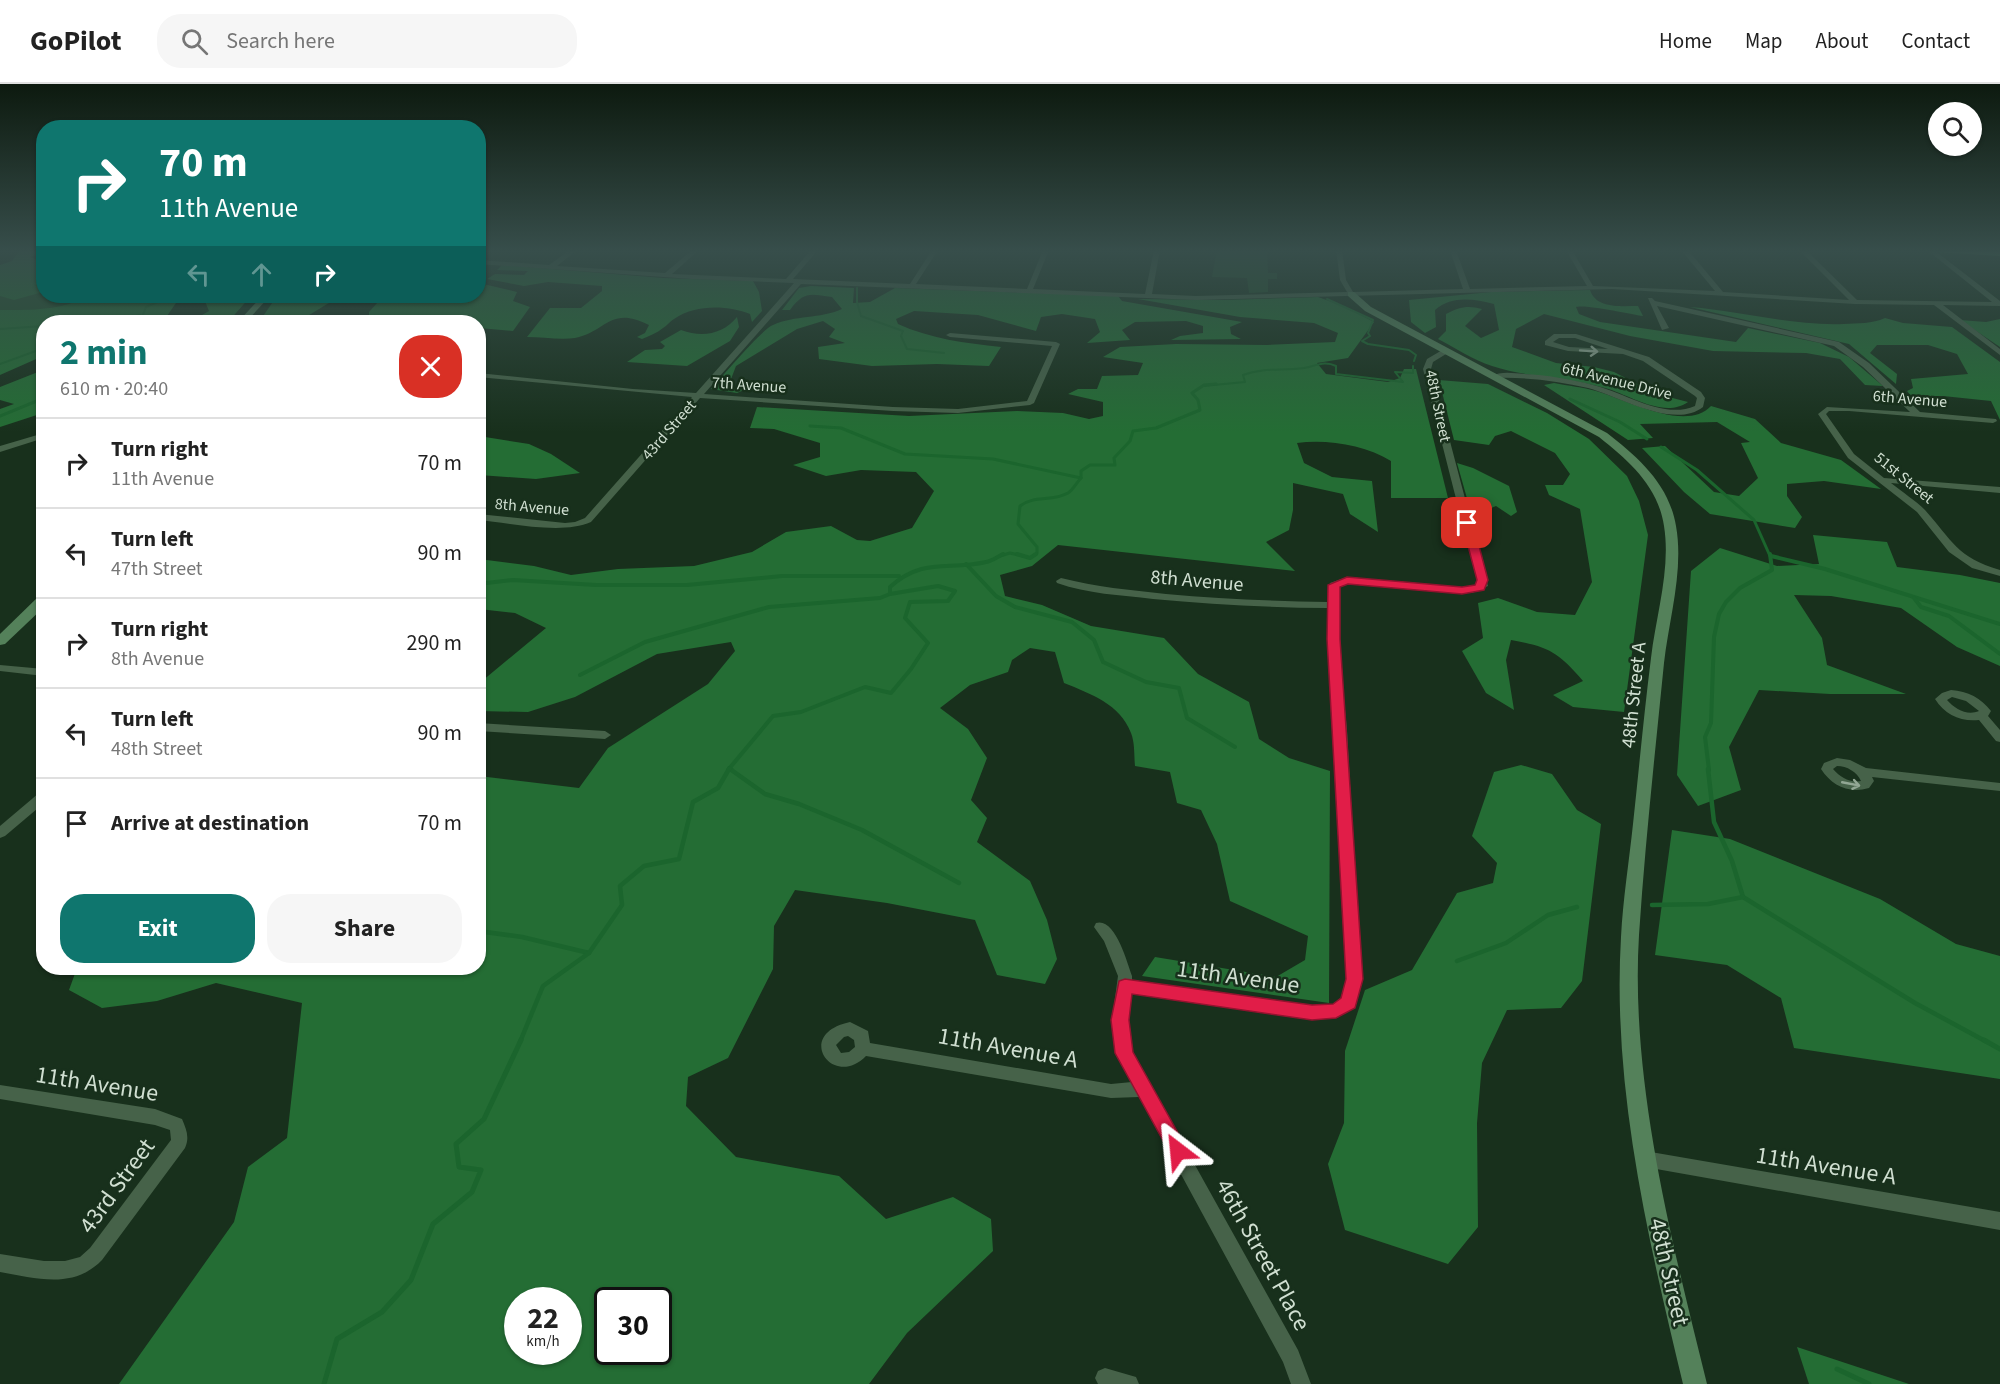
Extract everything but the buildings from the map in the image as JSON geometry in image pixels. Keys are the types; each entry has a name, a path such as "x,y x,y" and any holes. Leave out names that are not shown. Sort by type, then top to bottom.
{"street":[{"name":"43rd Street","path":"583,523 594,515 774,311"},
{"name":"48th Street","path":"1371,311 1447,351"},
{"path":"1657,311 1665,328"},
{"path":"1687,311 1836,344 1866,366 1917,414"},
{"path":"1946,311 2000,352"},
{"name":"7th Avenue","path":"486,376 699,397 937,411 1019,406 1033,400 1056,344 950,335"},
{"name":"6th Avenue Drive","path":"1496,376 1529,378 1590,387 1656,409 1688,411 1699,407 1701,398 1691,388 1646,359 1576,336 1557,336 1548,343 1568,349 1622,352"},
{"name":"48th Street","path":"1332,605 1334,585 1347,580 1462,590 1480,588 1482,580 1427,369 1430,361 1447,351"},
{"name":"48th Street A","path":"1447,351 1582,423 1626,454 1658,491 1670,523 1668,575 1630,937 1628,983 1630,1027 1645,1160"},
{"name":"6th Avenue","path":"1824,410 1849,409 1993,421"},
{"name":"51st Street","path":"1824,410 1822,412 1824,418 1851,456 1885,480 1920,510 1952,550 1976,566 2000,573"},
{"path":"0,449 36,438"},
{"path":"1885,480 2000,490"},
{"name":"8th Avenue","path":"486,519 565,526 583,523"},
{"name":"8th Avenue","path":"1061,581 1072,586 1101,591 1225,602 1332,605"},
{"name":"11th Avenue","path":"1125,986 1325,1013 1344,1008 1353,994 1354,979 1332,605"},
{"path":"0,641 36,607"},
{"path":"0,668 36,672"},
{"path":"1982,716 2000,738"},
{"path":"486,728 605,735"},
{"path":"1863,772 2000,787"},
{"path":"0,833 36,803"},
{"name":"46th Street Place","path":"1101,927 1110,938 1122,963 1125,986 1120,1020 1124,1053 1291,1357 1300,1384"},
{"name":"11th Avenue A","path":"863,1049 1111,1091 1145,1089"},
{"name":"11th Avenue","path":"0,1092 155,1117 176,1125 179,1132"},
{"name":"43rd Street","path":"0,1263 56,1271 72,1271 86,1264 166,1161 178,1142 179,1132"},
{"name":"48th Street","path":"1645,1160 1658,1231 1695,1384"},
{"name":"11th Avenue A","path":"1645,1160 2000,1221"},
{"path":"1105,1378 1129,1384"}],"green space":[{"path":"0,311 82,311 67,315 36,315 36,328 0,357"},
{"path":"0,311 171,311 168,315 36,315 36,359 0,375"},
{"path":"209,311 238,311 234,315 202,315"},
{"path":"267,311 316,311 309,315 264,315"},
{"path":"527,311 513,331 486,329 486,315 369,315 369,312"},
{"path":"548,311 693,311 682,314 642,339 637,337 645,333 649,325 625,318 609,322 575,338 527,337"},
{"path":"741,311 762,311 752,322 750,314"},
{"path":"838,311 1177,311 1242,322 1230,327 1231,334 1241,339 1171,340 1180,336 1203,333 1203,326 1186,321 1135,322 1122,330 1130,340 1087,343 1100,332 1095,319 1062,314 1041,317 1036,331 978,315 914,311 896,319 898,324 936,337 1001,347 989,366 937,364 872,366 819,359 818,347 845,343 829,337 835,329 823,321 797,329 736,366 728,387 746,389 737,393 711,389 768,328 781,322"},
{"path":"1204,311 1353,311 1374,322 1348,358 1317,363 1326,374 1388,382 1400,378 1404,369 1416,369 1448,498 1391,498 1391,461 1381,455 1346,444 1297,443 1304,463 1332,477 1372,481 1378,532 1350,514 1343,494 1293,483 1293,510 1289,530 1266,542 1295,571 1058,545 1032,566 1000,575 1005,596 1042,605 1091,626 1164,638 1198,674 1249,702 1259,739 1289,758 1330,771 1329,1003 1142,976 1155,957 1276,977 1305,960 1308,936 1230,901 1217,844 1201,810 1177,803 1170,772 1135,766 1131,733 1120,714 1104,701 1064,683 1055,652 1030,648 1012,660 1008,672 970,685 940,708 968,729 987,758 971,800 987,818 977,842 1030,881 1047,920 1057,959 1045,984 997,975 975,920 887,903 795,890 774,926 773,969 728,1058 688,1077 686,1106 736,1157 839,1176 886,1219 953,1197 991,1219 993,1251 907,1333 869,1384 119,1384 234,1222 248,1167 287,1138 302,1003 216,983 157,1001 102,1008 69,990 74,975 486,975 486,777 579,788 608,748 708,684 735,651 731,642 657,654 575,697 528,712 486,711 486,678 546,628 515,613 486,610 486,560 534,566 571,575 618,569 694,566 752,552 786,532 831,526 857,540 870,541 912,528 934,491 916,472 861,470 826,476 793,465 820,457 820,443 774,429 750,428 757,407 909,416 1017,411 1063,413 1089,419 1103,416 1103,402 1068,394 1078,389 1097,389 1102,376 1138,375 1143,363 1103,357 1120,347 1335,342 1338,333 1314,323 1240,317"},
{"path":"1410,311 1435,311 1436,327 1425,333 1411,322"},
{"path":"1454,311 1480,311 1465,326 1481,338 1499,330 1495,311 1578,311 1579,314 1600,322 1736,342 1748,328 1820,343 1849,357 1883,386 1865,385 1840,359 1806,353 1713,351 1630,336 1544,314 1516,329 1512,347 1556,363 1594,367 1614,372 1657,394 1688,402 1679,407 1658,407 1591,384 1520,373 1492,366 1438,339 1446,331 1446,314"},
{"path":"1612,311 1640,311 1643,316"},
{"path":"1706,311 1805,323 1860,323 1885,318 1903,323 1952,327 2000,362 2000,420 1991,401 1943,396 1911,396 1907,391 1913,388 1911,379 1968,374 1957,354 1928,345 1877,345 1870,353 1897,374 1896,384 1849,344"},
{"path":"737,317 739,327 730,341 687,366 627,362 645,350 662,349 665,346 660,342 681,330 697,334 712,333 719,331"},
{"path":"2000,319 2000,347 1960,320 1986,322"},
{"path":"36,373 36,415 0,427 0,409 14,404 0,400 0,387"},
{"path":"1439,380 1488,384 1547,413 1589,439 1627,476 1639,501 1648,535 1624,712 1573,707 1553,695 1583,681 1567,663 1552,652 1535,645 1511,640 1506,660 1514,710 1486,693 1462,651 1483,638 1478,603 1498,598 1537,612 1575,615 1592,582 1580,509 1549,495 1545,485 1563,485 1570,474 1555,453 1511,431 1495,436 1489,445 1454,440"},
{"path":"1554,383 1591,390 1655,412 1671,415 1687,416 1700,413 1711,406 1755,419 1781,443 1841,460 1881,489 1824,481 1787,484 1787,496 1802,517 1795,528 1710,514 1684,492 1642,448 1665,446 1714,492 1739,496 1758,478 1741,443 1750,442 1717,422 1640,424 1653,438 1628,440 1544,385"},
{"path":"486,437 529,444 551,454 580,473 536,479 486,475"},
{"path":"1457,463 1473,468 1509,486 1517,512 1511,516 1496,506 1472,516"},
{"path":"1813,535 1887,542 1897,567 2000,583 2000,666 1957,647 1901,608 1831,596 1794,595 1822,638 1827,665 1906,694 1830,694 1759,690 1729,747 1741,790 1698,806 1677,775 1691,571 1720,548 1777,566 1819,564"},
{"path":"1521,765 1552,774 1577,810 1601,824 1582,981 1561,1008 1507,1010 1482,1063 1477,1123 1478,1227 1448,1264 1345,1230 1328,1164 1344,1123 1345,1051 1365,990 1412,970 1457,893 1493,883 1497,863 1472,836 1494,772"},
{"path":"1672,830 1730,839 1880,899 1956,944 2000,956 2000,1079 1794,1048 1781,998 1727,965 1655,955"},
{"path":"1797,1347 1909,1384 1809,1384"}],"waterway":[{"path":"143,315 145,311"},
{"path":"859,311 861,316 903,331 901,336 907,349 944,353"},
{"path":"1353,311 1373,320 1368,333 1370,336 1362,341 1368,344 1409,350 1416,355 1414,361"},
{"path":"0,329 36,327"},
{"path":"0,364 36,351"},
{"path":"1203,386 1245,382 1243,375 1258,371 1304,368 1324,363 1336,366 1336,374 1403,382 1395,372 1413,373 1413,366"},
{"path":"1081,478 1081,471 1090,465 1115,465 1114,458 1130,441 1133,431 1156,428 1200,410 1198,400 1192,393 1204,385 1216,384"},
{"path":"1570,399 1620,422 1647,439"},
{"path":"0,416 36,401"},
{"path":"810,426 841,428 905,454 993,459 1081,478"},
{"path":"1661,447 1697,470 1754,520 1770,556"},
{"path":"1033,556 1037,553 1037,547 1018,524 1020,506 1031,501 1062,496 1072,490 1081,478"},
{"path":"1000,556 1010,553 1023,556"},
{"path":"966,564 986,562 1003,554"},
{"path":"1017,554 1030,558 1033,556"},
{"path":"1709,770 1705,737 1711,723 1714,637 1719,614 1726,602 1740,588 1772,570 1770,554"},
{"path":"1771,556 1825,569 2000,624"},
{"path":"890,594 890,587 914,572 925,568 966,564"},
{"path":"966,564 996,596 1015,607 1072,622 1094,640 1103,662 1146,682 1179,688 1187,718 1235,747"},
{"path":"486,583 513,580 596,585 687,585 782,576 899,576"},
{"path":"729,768 773,716 801,712 865,687 891,693 911,669 928,643 905,618 910,602 948,601 955,591 938,586 890,594"},
{"path":"580,675 645,642 769,607 880,598 890,594"},
{"path":"1914,598 1921,607 1949,616 2000,654"},
{"path":"589,953 622,905 620,886 644,866 679,859 693,802 718,788 729,769"},
{"path":"730,769 765,794 799,804 862,830 959,883"},
{"path":"1708,769 1714,822 1732,861 1743,897"},
{"path":"1652,905 1708,904 1743,897"},
{"path":"1743,897 1915,1003 1987,1042"},
{"path":"1457,961 1506,943 1548,915 1577,907"},
{"path":"486,932 522,937 589,953"},
{"path":"520,1042 543,986 589,953"},
{"path":"324,1384 337,1339 382,1312 411,1280 433,1224 472,1192 481,1170 459,1167 456,1144 484,1119 521,1040"},
{"path":"1984,1040 2000,1049"},
{"path":"1837,1369 1869,1384"}],"route":[{"path":"1178,1151 1124,1053 1120,1020 1125,986 1325,1013 1344,1008 1349,1002 1353,994 1354,979 1332,605 1334,585 1347,580 1462,590 1480,588 1483,585 1467,523"}]}
